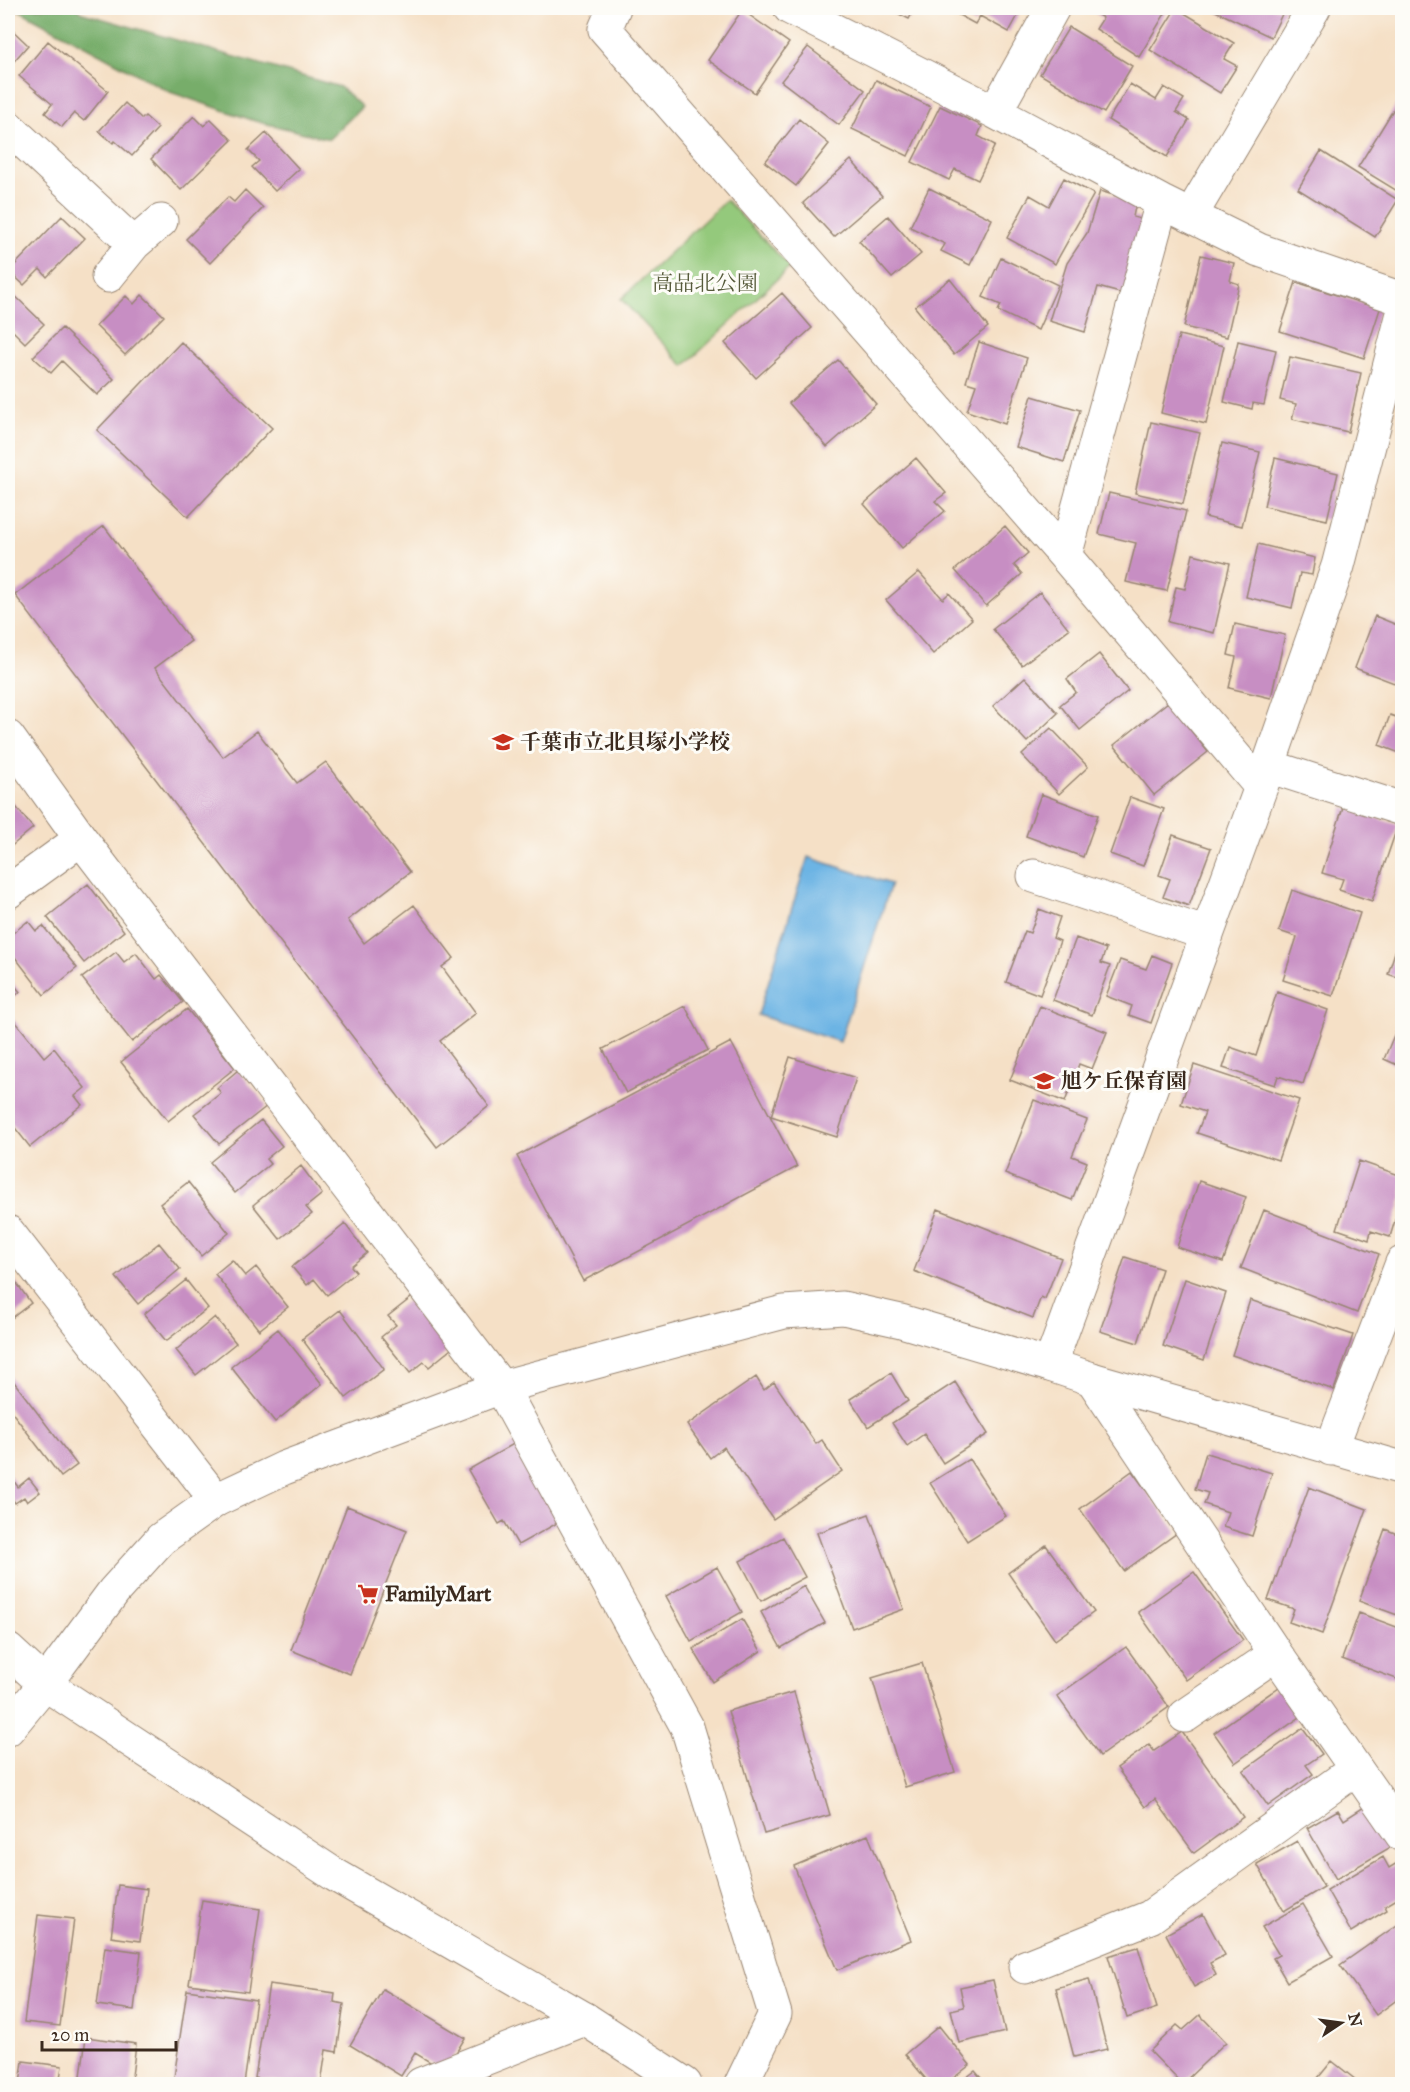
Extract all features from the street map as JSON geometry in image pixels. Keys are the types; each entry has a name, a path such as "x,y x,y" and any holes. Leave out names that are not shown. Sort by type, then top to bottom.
{"street":[{"path":"615,8 605,29 1065,556 1264,776 1402,809"},
{"path":"793,8 1259,250 1402,299"},
{"path":"995,112 1053,8"},
{"path":"1065,556 1177,209 1314,8"},
{"path":"8,127 134,244"},
{"path":"108,276 134,244 161,221"},
{"path":"1050,1365 1338,566 1402,316"},
{"path":"8,737 81,839 501,1387 687,1727 775,2014 741,2085"},
{"path":"8,892 81,839"},
{"path":"1034,876 1207,934"},
{"path":"8,1232 216,1500"},
{"path":"1331,1449 1402,1263"},
{"path":"8,1729 45,1684 114,1591 161,1539 216,1500 284,1468 501,1387 784,1312 843,1308 901,1321 1092,1379 1402,1468"},
{"path":"1092,1379 1276,1654 1402,1835"},
{"path":"8,1650 45,1684 335,1875 585,2019 686,2085"},
{"path":"1185,1716 1276,1654"},
{"path":"1025,1967 1150,1917 1356,1769"},
{"path":"421,2085 585,2019"}],"green space":[{"path":"15,8 76,8 83,13 340,87 362,107 329,139 255,121 170,92"},
{"name":"高品北公園","path":"726,200 790,267 684,366 621,299"}],"water":[{"path":"808,857 891,884 840,1042 758,1015"}],"building":[{"path":"887,8 915,8 909,19"},
{"path":"946,8 1022,8 1009,32 980,16 975,24"},
{"path":"1092,8 1165,8 1163,11 1166,12 1139,57 1096,29 1103,18 1090,10"},
{"path":"1176,8 1234,43 1224,59 1237,66 1220,93 1150,50"},
{"path":"1209,8 1285,8 1271,37"},
{"path":"742,10 789,43 755,93 708,60"},
{"path":"8,26 28,45 8,68"},
{"path":"1069,27 1132,66 1104,113 1040,74"},
{"path":"48,41 108,91 84,121 74,113 62,127 45,113 52,104 19,76"},
{"path":"808,47 865,90 839,125 781,81"},
{"path":"876,80 931,107 908,156 852,129"},
{"path":"1130,84 1156,100 1164,87 1184,99 1176,112 1189,120 1167,157 1108,120"},
{"path":"1402,98 1402,194 1358,167"},
{"path":"125,103 142,119 145,116 158,128 132,156 99,131"},
{"path":"940,106 982,126 978,136 995,145 978,180 955,169 949,180 912,162"},
{"path":"194,116 204,126 211,119 232,140 181,190 151,159"},
{"path":"799,119 829,144 796,186 765,162"},
{"path":"266,133 299,169 275,191 252,167 259,161 248,150"},
{"path":"1321,151 1398,200 1375,237 1298,189"},
{"path":"851,160 882,196 834,237 803,203"},
{"path":"1064,178 1094,194 1055,264 1007,238 1030,195 1049,206"},
{"path":"929,188 992,219 970,265 941,251 945,244 910,227"},
{"path":"245,190 263,208 210,263 186,239 228,197 234,202"},
{"path":"1100,191 1136,202 1133,217 1148,221 1127,295 1098,287 1085,332 1049,321 1067,263 1087,233"},
{"path":"62,216 85,238 47,277 40,269 24,285 9,271"},
{"path":"888,216 921,254 892,278 859,241"},
{"path":"1201,255 1234,263 1230,281 1239,284 1227,337 1184,327"},
{"path":"1001,258 1058,285 1038,330 998,311 1001,305 983,297"},
{"path":"950,279 988,327 954,355 915,307"},
{"path":"1296,282 1380,309 1364,358 1280,331"},
{"path":"8,289 44,324 25,343 13,331 8,337"},
{"path":"782,293 812,328 756,378 725,343"},
{"path":"142,295 164,316 125,355 96,326 126,296 134,304"},
{"path":"62,328 114,379 97,395 62,361 51,373 33,357"},
{"path":"1179,335 1224,346 1206,424 1161,413"},
{"path":"1238,341 1276,350 1264,405 1253,403 1252,409 1224,402"},
{"path":"181,342 272,428 188,517 97,430"},
{"path":"979,342 1027,358 1005,424 967,411 976,385 966,382"},
{"path":"1290,357 1361,373 1348,432 1292,419 1296,404 1280,400"},
{"path":"838,360 876,404 827,447 789,403"},
{"path":"1032,396 1080,410 1064,462 1016,447"},
{"path":"1151,422 1200,433 1183,504 1135,493"},
{"path":"1222,443 1260,452 1242,526 1205,517"},
{"path":"916,458 946,493 935,501 945,511 902,548 864,504"},
{"path":"1275,458 1338,473 1327,520 1264,506"},
{"path":"1109,493 1186,511 1167,591 1126,582 1136,543 1099,534"},
{"path":"104,526 191,641 155,668 223,757 257,731 297,783 326,762 410,872 348,920 364,943 414,905 454,958 442,967 476,1013 440,1041 489,1106 437,1147 15,595"},
{"path":"1005,526 1028,553 1014,565 1022,574 986,606 955,570"},
{"path":"1258,544 1315,558 1312,575 1300,573 1292,608 1246,597"},
{"path":"1193,554 1230,563 1214,633 1168,622 1176,587 1185,589"},
{"path":"919,572 943,599 949,593 972,619 933,654 886,600"},
{"path":"1040,592 1069,629 1022,665 993,629"},
{"path":"1375,616 1402,627 1402,686 1355,668"},
{"path":"1235,624 1285,635 1271,698 1229,688 1236,657 1228,655"},
{"path":"1099,654 1128,691 1080,730 1060,705 1076,692 1067,679"},
{"path":"1025,677 1058,713 1027,742 993,706"},
{"path":"1168,702 1208,752 1154,795 1114,745"},
{"path":"1390,715 1402,719 1402,754 1379,745"},
{"path":"1051,728 1088,767 1059,794 1022,755"},
{"path":"1041,794 1098,815 1083,857 1026,836"},
{"path":"8,797 33,828 8,849"},
{"path":"1130,797 1164,809 1143,866 1110,854"},
{"path":"1343,807 1398,825 1372,901 1339,890 1343,879 1322,873"},
{"path":"1173,835 1211,848 1189,906 1163,897 1170,879 1159,875"},
{"path":"88,884 124,931 84,963 47,917"},
{"path":"1292,890 1360,913 1333,996 1283,980 1297,937 1279,931"},
{"path":"1039,909 1060,917 1053,938 1060,941 1040,995 1006,982 1025,931 1030,933"},
{"path":"28,921 36,931 43,926 77,968 44,995 8,948 8,937"},
{"path":"1402,930 1402,979 1388,974"},
{"path":"1076,938 1106,949 1101,963 1110,966 1092,1015 1053,1000"},
{"path":"116,952 124,962 136,953 156,979 161,975 183,1002 132,1042 82,978"},
{"path":"1152,955 1172,963 1151,1023 1129,1015 1132,1006 1106,996 1120,960 1146,969"},
{"path":"8,977 20,992 8,1002"},
{"path":"1277,992 1328,1010 1303,1084 1278,1076 1275,1085 1223,1068 1230,1047 1256,1056"},
{"path":"685,1006 708,1050 626,1093 603,1049"},
{"path":"1040,1006 1107,1032 1092,1069 1079,1064 1065,1102 1010,1080"},
{"path":"187,1009 235,1068 168,1121 121,1062"},
{"path":"11,1016 44,1057 54,1048 85,1088 75,1096 82,1105 30,1147 8,1119 8,1019"},
{"path":"1402,1016 1402,1067 1384,1059"},
{"path":"731,1042 797,1167 583,1281 517,1156"},
{"path":"790,1057 856,1078 837,1137 771,1116"},
{"path":"1194,1065 1299,1100 1278,1160 1197,1133 1205,1112 1181,1104"},
{"path":"238,1070 267,1106 219,1144 194,1114 221,1093 217,1088"},
{"path":"1034,1100 1087,1120 1072,1156 1087,1162 1072,1200 1005,1174"},
{"path":"261,1120 282,1146 266,1159 270,1164 235,1193 210,1162"},
{"path":"1359,1161 1402,1176 1402,1197 1390,1237 1371,1231 1369,1240 1337,1229"},
{"path":"301,1166 322,1194 306,1207 312,1214 280,1239 253,1205"},
{"path":"1199,1181 1246,1197 1223,1262 1177,1247"},
{"path":"188,1182 229,1233 201,1256 160,1204"},
{"path":"938,1209 1061,1258 1045,1299 1041,1297 1033,1318 914,1271"},
{"path":"1264,1210 1379,1254 1357,1313 1241,1268"},
{"path":"345,1224 367,1253 351,1266 356,1272 327,1295 314,1279 307,1285 292,1267"},
{"path":"159,1243 180,1269 138,1304 116,1277"},
{"path":"1125,1257 1162,1269 1138,1343 1100,1331"},
{"path":"232,1260 245,1276 256,1267 288,1307 259,1330 215,1274"},
{"path":"8,1271 31,1303 8,1321"},
{"path":"1185,1279 1226,1293 1204,1360 1163,1346"},
{"path":"186,1280 208,1308 166,1341 144,1314"},
{"path":"416,1294 456,1345 429,1367 424,1362 410,1373 381,1337 396,1325 388,1316"},
{"path":"1250,1300 1353,1335 1334,1390 1232,1355"},
{"path":"340,1310 384,1369 346,1398 302,1339"},
{"path":"215,1317 236,1343 196,1375 176,1350"},
{"path":"278,1329 322,1384 275,1422 231,1367"},
{"path":"891,1373 908,1401 868,1427 850,1399"},
{"path":"8,1374 77,1465 61,1477 8,1407"},
{"path":"756,1377 764,1390 774,1382 816,1444 822,1440 842,1471 773,1519 724,1447 710,1458 687,1425"},
{"path":"955,1382 988,1434 943,1463 924,1434 907,1446 892,1423"},
{"path":"517,1442 568,1517 518,1545 504,1521 499,1524 468,1470"},
{"path":"1206,1453 1272,1473 1252,1536 1223,1527 1228,1512 1204,1504 1208,1493 1195,1489"},
{"path":"969,1459 1006,1516 967,1541 930,1483"},
{"path":"1132,1471 1177,1533 1124,1571 1080,1509"},
{"path":"8,1473 18,1487 29,1478 40,1492 27,1502 24,1497 15,1503 10,1496 8,1498"},
{"path":"1309,1487 1367,1509 1322,1634 1289,1622 1294,1609 1268,1600"},
{"path":"347,1506 407,1530 350,1674 291,1650"},
{"path":"869,1514 904,1609 852,1628 817,1533"},
{"path":"1385,1529 1402,1536 1402,1610 1400,1616 1359,1601"},
{"path":"783,1537 805,1577 761,1601 740,1561"},
{"path":"1046,1545 1094,1612 1055,1640 1008,1573"},
{"path":"717,1567 742,1612 691,1641 666,1596"},
{"path":"1194,1572 1243,1640 1186,1680 1138,1612"},
{"path":"804,1586 825,1623 781,1648 761,1612"},
{"path":"1359,1613 1402,1629 1402,1681 1342,1659"},
{"path":"742,1619 761,1651 713,1682 693,1649"},
{"path":"1126,1647 1169,1707 1100,1756 1057,1696"},
{"path":"922,1663 955,1772 905,1787 872,1678"},
{"path":"1279,1687 1300,1717 1235,1763 1214,1733"},
{"path":"794,1692 830,1815 764,1834 728,1711"},
{"path":"1303,1728 1322,1754 1306,1765 1313,1774 1268,1806 1243,1771"},
{"path":"1182,1732 1243,1817 1194,1853 1155,1799 1145,1807 1117,1768 1149,1745 1154,1751"},
{"path":"1372,1802 1396,1844 1336,1879 1307,1828 1338,1810 1344,1820"},
{"path":"868,1835 911,1940 837,1970 794,1866"},
{"path":"1297,1841 1324,1887 1284,1911 1257,1864"},
{"path":"1383,1857 1389,1868 1397,1863 1402,1872 1402,1896 1385,1906 1387,1910 1351,1932 1327,1890"},
{"path":"118,1885 147,1889 140,1941 111,1937"},
{"path":"202,1900 260,1909 248,1992 189,1984"},
{"path":"1303,1904 1333,1956 1287,1982 1273,1958 1279,1955 1262,1927"},
{"path":"1203,1914 1225,1955 1210,1963 1216,1975 1194,1987 1166,1934"},
{"path":"38,1915 74,1919 60,2026 24,2022"},
{"path":"1400,1923 1402,1926 1402,1996 1376,2015 1340,1965"},
{"path":"105,1947 141,1952 134,2010 97,2005"},
{"path":"1138,1947 1157,2008 1127,2018 1108,1956"},
{"path":"1089,1979 1107,2049 1074,2057 1056,1988"},
{"path":"993,1980 1005,2032 959,2043 951,2010 964,2007 960,1987"},
{"path":"269,1984 335,1993 334,2002 344,2004 337,2052 326,2050 321,2084 296,2084 255,2078"},
{"path":"383,1989 465,2038 445,2071 415,2053 401,2076 350,2045"},
{"path":"187,1990 256,2000 244,2084 173,2084"},
{"path":"1200,2015 1226,2042 1182,2084 1150,2051 1177,2025 1183,2030"},
{"path":"939,2026 970,2065 946,2084 930,2084 905,2054"},
{"path":"86,2037 136,2044 131,2084 80,2084"},
{"path":"23,2061 62,2066 59,2084 20,2084"},
{"path":"1332,2061 1361,2084 1313,2084"},
{"path":"975,2071 986,2084 958,2084"},
{"path":"489,2076 492,2084 469,2084"}],"place":[{"name":"千葉市立北貝塚小学校","path":"503,742"},
{"name":"旭ケ丘保育園","path":"1044,1081"},
{"name":"FamilyMart","path":"368,1594"}]}
